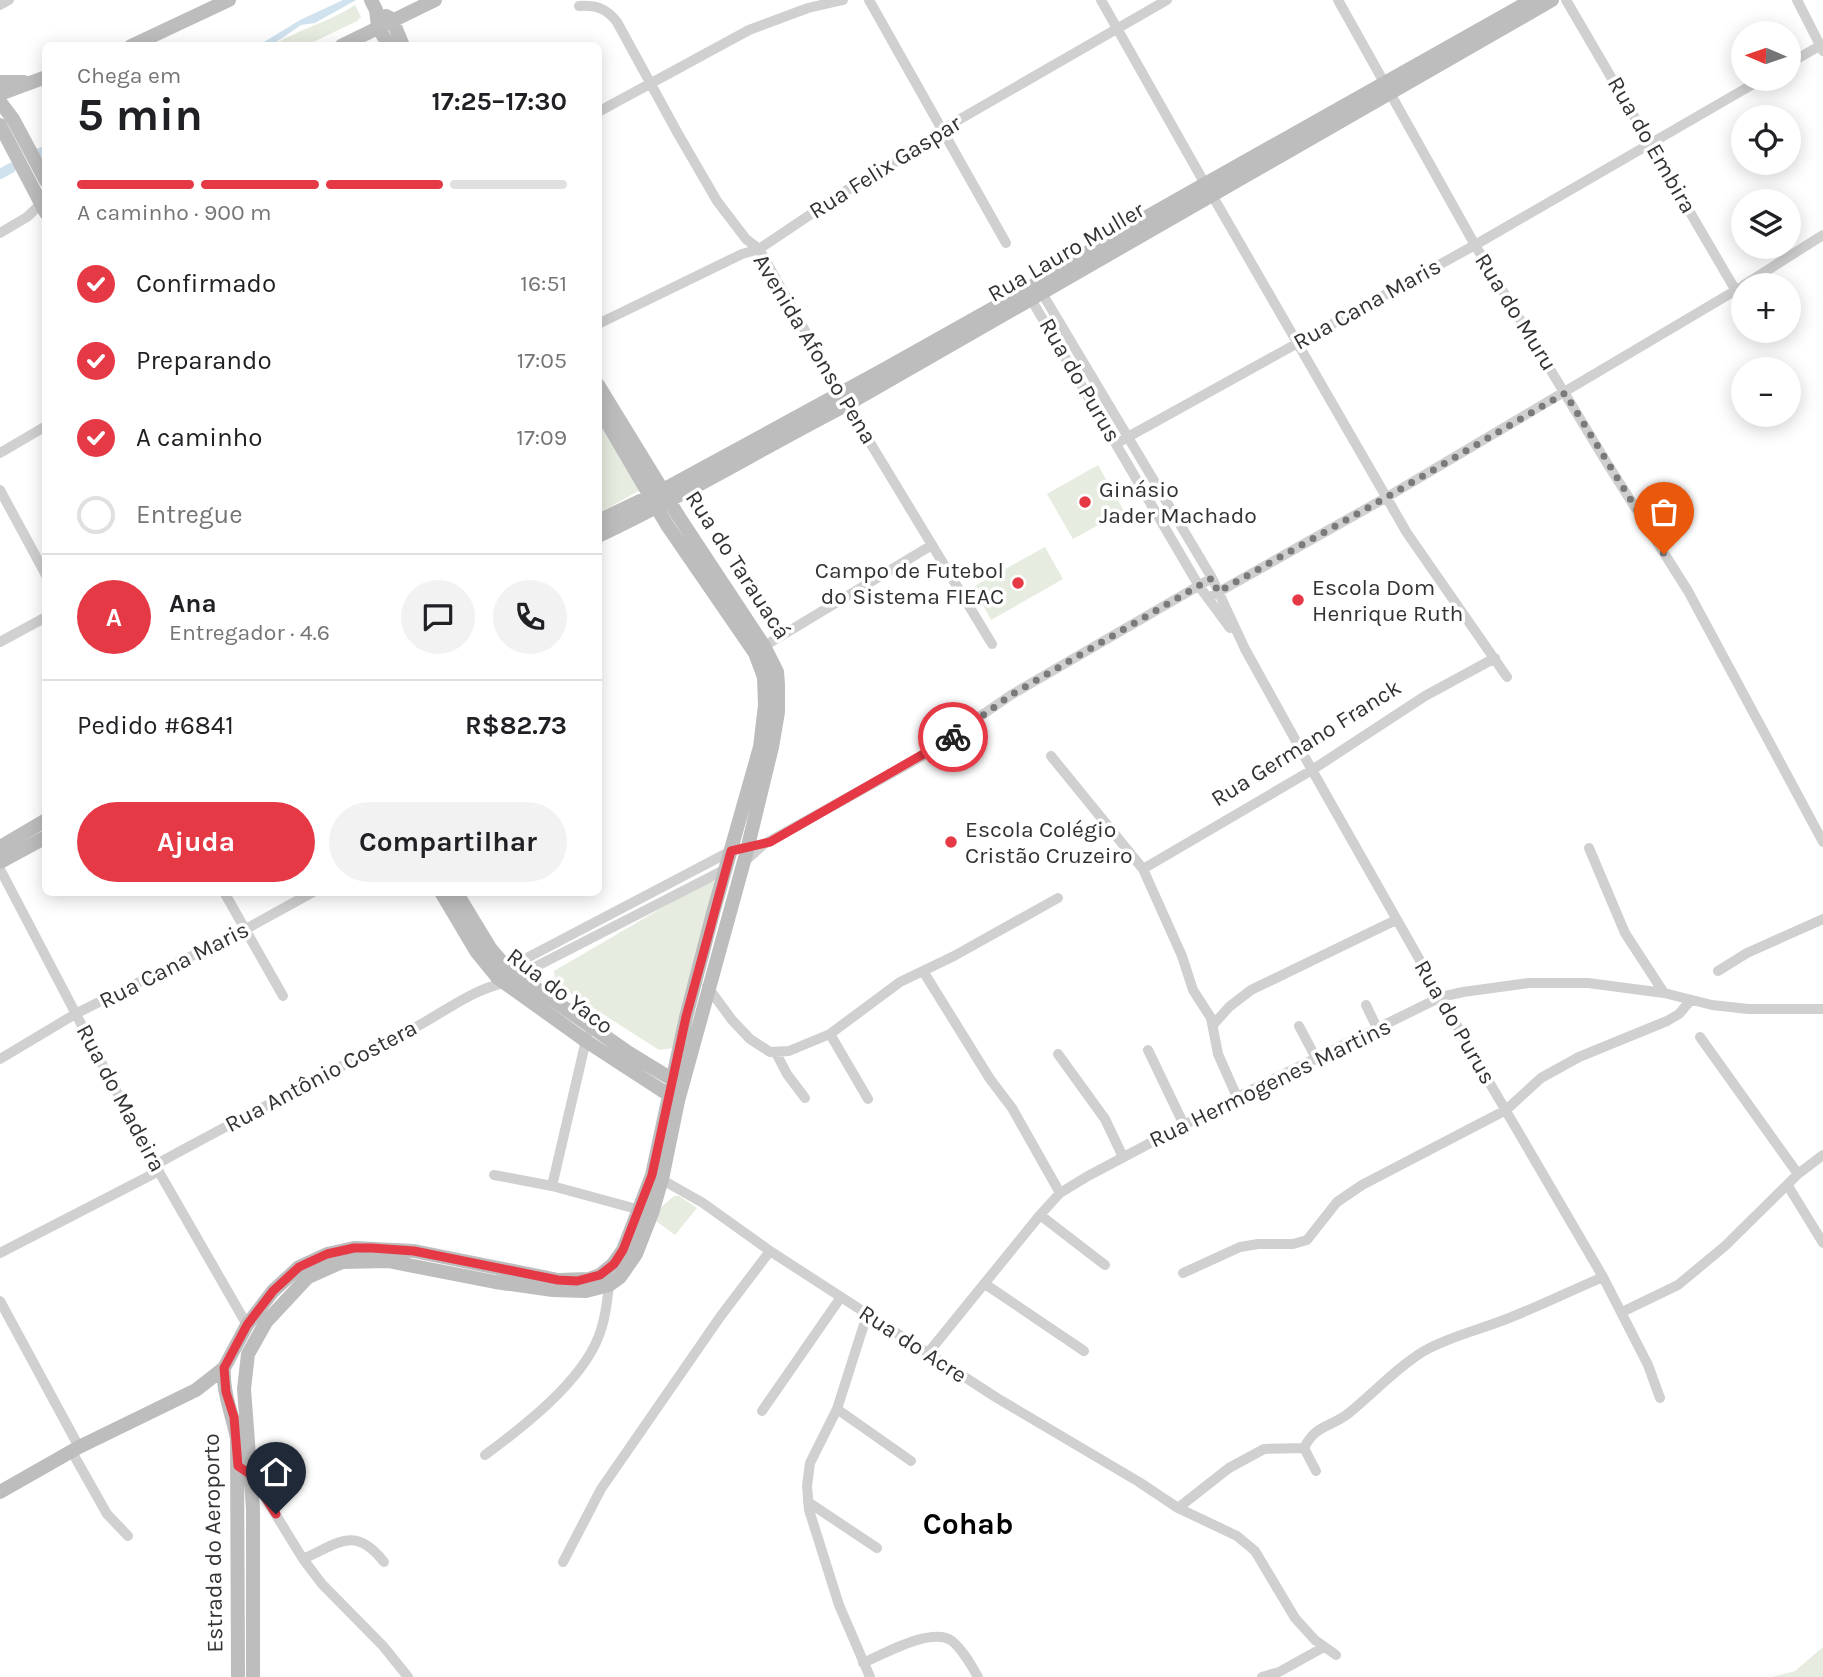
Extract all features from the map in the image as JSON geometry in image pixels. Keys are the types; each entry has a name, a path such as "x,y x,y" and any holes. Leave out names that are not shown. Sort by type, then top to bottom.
{"main road":[{"path":"140,42 229,0"},
{"path":"349,42 435,0"},
{"name":"Rua Lauro Muller","path":"1520,12 1532,0"},
{"name":"Rua Lauro Muller","path":"602,534 660,499 748,456 844,398 1520,12 1552,0"},
{"path":"373,5 392,19 401,42"},
{"path":"373,5 378,27 387,42"},
{"path":"0,82 34,81"},
{"path":"0,94 34,81"},
{"path":"6,122 13,97 34,81"},
{"path":"0,102 42,204"},
{"path":"6,122 42,175"},
{"name":"Rua do Tarauacá","path":"602,392 660,499"},
{"name":"Rua do Tarauacá","path":"602,413 777,672 778,712 772,747 709,988"},
{"name":"Rua Lauro Muller","path":"602,520 660,499"},
{"name":"Rua do Tarauacá","path":"698,975 760,747 765,705 760,649"},
{"path":"0,847 42,822"},
{"path":"0,862 42,839"},
{"name":"Rua do Yaco","path":"443,896 476,951 502,978 675,1090"},
{"name":"Rua do Yaco","path":"458,896 490,948 502,978"},
{"path":"0,1492 75,1449 196,1390 224,1368 247,1325 273,1291 299,1267 327,1254 354,1248 414,1251 437,1264 553,1290 586,1291 609,1285 620,1277 636,1254 645,1211 657,1177 698,975"},
{"path":"675,1090 709,988"},
{"path":"196,1390 226,1392 244,1389 248,1354 266,1322 308,1276 342,1262 352,1260 437,1264 558,1280 589,1279 600,1275 614,1264 645,1211"},
{"path":"224,1368 245,1370"},
{"name":"Estrada do Aeroporto","path":"224,1368 226,1392 242,1440"},
{"name":"Estrada do Aeroporto","path":"238,1677 244,1389"},
{"name":"Estrada do Aeroporto","path":"244,1470 253,1510 253,1677"}],"street":[{"path":"0,5 9,0"},
{"path":"602,110 749,30 808,8 844,0"},
{"path":"869,0 1006,243"},
{"path":"1101,0 1422,557 1507,677"},
{"name":"Rua Felix Gaspar","path":"602,322 742,254 759,249 847,190 887,168 941,130 1167,0"},
{"name":"Rua do Muru","path":"1338,0 1475,245 1688,591 1823,842"},
{"name":"Rua do Embira","path":"1566,0 1732,273"},
{"path":"1797,0 1822,47 1801,58"},
{"name":"Avenida Afonso Pena","path":"579,6 594,6 611,14 718,201 746,240 759,249 844,398 992,644"},
{"name":"Rua Cana Maris","path":"1117,443 1475,245 1741,91"},
{"path":"0,233 42,210"},
{"path":"1763,273 1823,235"},
{"name":"Rua do Purus","path":"1034,291 1129,437 1212,578 1245,649 1312,770 1603,1277 1648,1365 1660,1398"},
{"name":"Rua do Purus","path":"1034,291 1199,586 1245,649"},
{"path":"1208,598 1387,497 1731,293"},
{"path":"0,453 42,428"},
{"path":"0,490 42,568"},
{"path":"760,649 932,545"},
{"name":"Rua Antônio Costera","path":"502,978 590,940 726,869 743,863 764,844 920,757 1011,695 1212,578"},
{"path":"0,642 42,619"},
{"name":"Rua Germano Franck","path":"1143,869 1312,770 1425,696 1495,658"},
{"path":"1052,756 1143,869 1182,956 1193,990 1213,1025 1218,1054 1237,1097"},
{"name":"Rua Antônio Costera","path":"0,1253 157,1168 261,1106 415,1027 584,928 731,851 764,844"},
{"path":"1589,848 1625,933 1664,993"},
{"name":"Rua do Madeira","path":"0,869 157,1168 247,1325"},
{"path":"677,879 684,891"},
{"path":"226,896 283,996"},
{"name":"Rua Cana Maris","path":"0,1059 77,1013 246,929 306,896"},
{"path":"698,975 750,1039 770,1052 789,1051 830,1034 862,1012 882,993 1058,898"},
{"path":"1718,971 1746,953 1823,919"},
{"path":"1213,1025 1251,990 1396,920"},
{"path":"584,928 590,940"},
{"path":"923,971 990,1079 1012,1108 1060,1193"},
{"name":"Rua Hermogenes Martins","path":"928,1353 1060,1193 1237,1097 1441,997 1517,985 1565,982 1604,984 1664,993 1690,1001"},
{"path":"1183,1273 1240,1247 1293,1244 1307,1240 1337,1202 1362,1185 1506,1110 1541,1078 1609,1043 1667,1021 1679,1014 1690,1001 1748,1009 1823,1009"},
{"path":"1366,1005 1378,1030"},
{"path":"1299,1026 1317,1060"},
{"path":"552,1186 588,1034"},
{"path":"830,1034 868,1099"},
{"path":"1700,1037 1798,1174"},
{"path":"1149,1050 1184,1125"},
{"path":"776,1053 787,1074 805,1098"},
{"path":"1058,1054 1105,1119 1123,1157"},
{"path":"1622,1312 1678,1285 1726,1246 1743,1226 1798,1174 1823,1155"},
{"path":"494,1175 552,1186 645,1211"},
{"name":"Rua do Acre","path":"657,1177 704,1203 770,1251 969,1381 1178,1508 1237,1536 1255,1551 1290,1610 1309,1634 1336,1655"},
{"path":"1788,1186 1823,1243"},
{"path":"1040,1215 1105,1265"},
{"path":"564,1562 601,1489 720,1317 770,1251"},
{"path":"1304,1448 1318,1428 1336,1423 1390,1375 1423,1352 1532,1309 1603,1277"},
{"path":"985,1284 1084,1351"},
{"path":"485,1455 550,1402 583,1365 597,1340 607,1310 609,1285"},
{"path":"762,1412 841,1297"},
{"path":"0,1301 107,1514 128,1536"},
{"path":"867,1315 837,1409 810,1463 807,1476 808,1502 839,1605 870,1677"},
{"path":"837,1409 911,1461"},
{"path":"1304,1448 1316,1471"},
{"path":"1178,1508 1229,1468 1264,1449 1304,1448"},
{"path":"244,1470 322,1584 383,1646 408,1677"},
{"path":"808,1502 877,1548"},
{"path":"303,1559 346,1539 358,1539 373,1548 384,1562"},
{"path":"863,1663 927,1637 940,1636 952,1642 978,1677"},
{"path":"1262,1677 1279,1672 1324,1647"}],"shaded area":[{"path":"355,5 361,17 313,42 278,42 293,34"},
{"path":"602,415 644,488 602,511"},
{"name":"Ginásio Jader Machado","path":"1098,465 1124,511 1073,539 1047,494"},
{"name":"Campo de Futebol do Sistema FIEAC","path":"1045,547 1063,579 991,620 973,587"},
{"path":"708,881 718,882 673,1048 659,1050 556,984 554,971"},
{"path":"674,1196 679,1196 697,1208 675,1235 656,1221 660,1208"},
{"path":"1823,1647 1823,1677 1772,1677 1795,1671"}],"water":[{"path":"343,0 356,0 315,23 301,25 276,42 264,42 300,20"}],"waterway":[{"path":"0,174 11,168"}],"way so far":[{"path":"953,737 1011,695 1212,578 1218,592 1565,393 1664,554"}],"place":[{"name":"Ginásio Jader Machado","path":"1085,502"},
{"name":"Campo de Futebol do Sistema FIEAC","path":"1018,583"},
{"name":"Escola Dom Henrique Ruth","path":"1298,600"},
{"name":"Escola Colégio Cristão Cruzeiro","path":"951,842"}],"district":[{"name":"Cohab","path":"968,1524"}],"route":[{"path":"276,1514 250,1474 238,1466 234,1417 223,1372 247,1325 273,1291 299,1267 327,1254 354,1248 414,1251 558,1280 589,1279 600,1275 614,1264 623,1250 652,1175 686,1017 731,851 770,842 953,737"}]}
